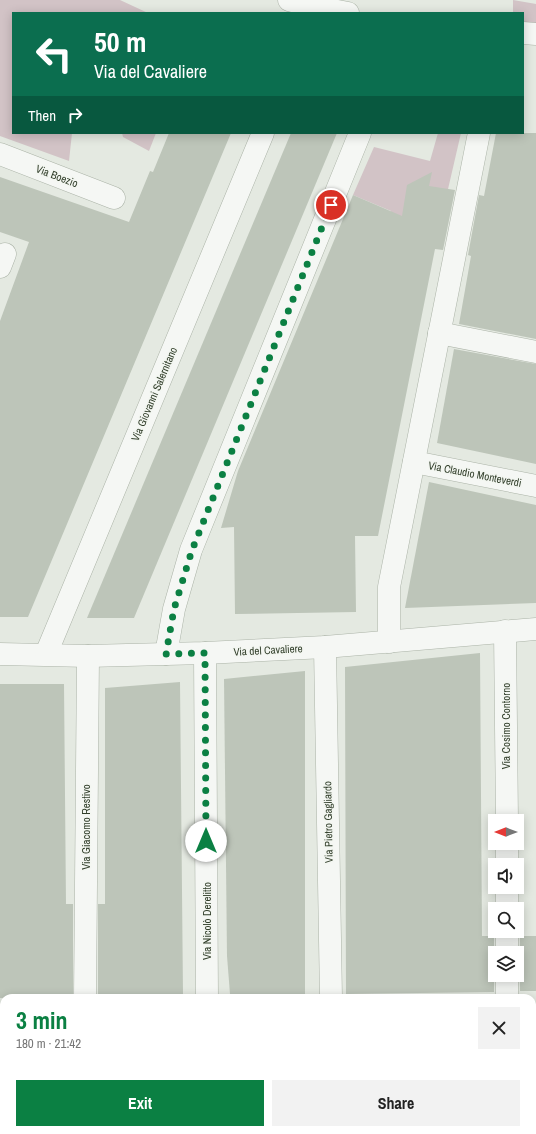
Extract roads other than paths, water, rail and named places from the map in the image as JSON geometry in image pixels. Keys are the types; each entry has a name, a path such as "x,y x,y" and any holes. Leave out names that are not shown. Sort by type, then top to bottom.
{"street":[{"path":"289,0 343,12"},
{"path":"524,33 536,34"},
{"name":"Via Giovanni Salernitano","path":"46,654 263,134"},
{"path":"166,654 174,609 192,550 360,134"},
{"path":"389,642 389,587 479,134"},
{"name":"Via Boezio","path":"0,154 114,198"},
{"path":"439,333 536,352"},
{"name":"Via Claudio Monteverdi","path":"414,462 536,486"},
{"name":"Via del Cavaliere","path":"0,654 88,656 205,653 325,647 536,629"},
{"name":"Via Cosimo Contorno","path":"506,632 506,814"},
{"name":"Via Pietro Gagliardo","path":"325,647 331,994"},
{"name":"Via Nicolò Derelitto","path":"205,653 207,994"},
{"name":"Via Giacomo Restivo","path":"85,994 88,656"},
{"path":"507,982 508,994"}]}
